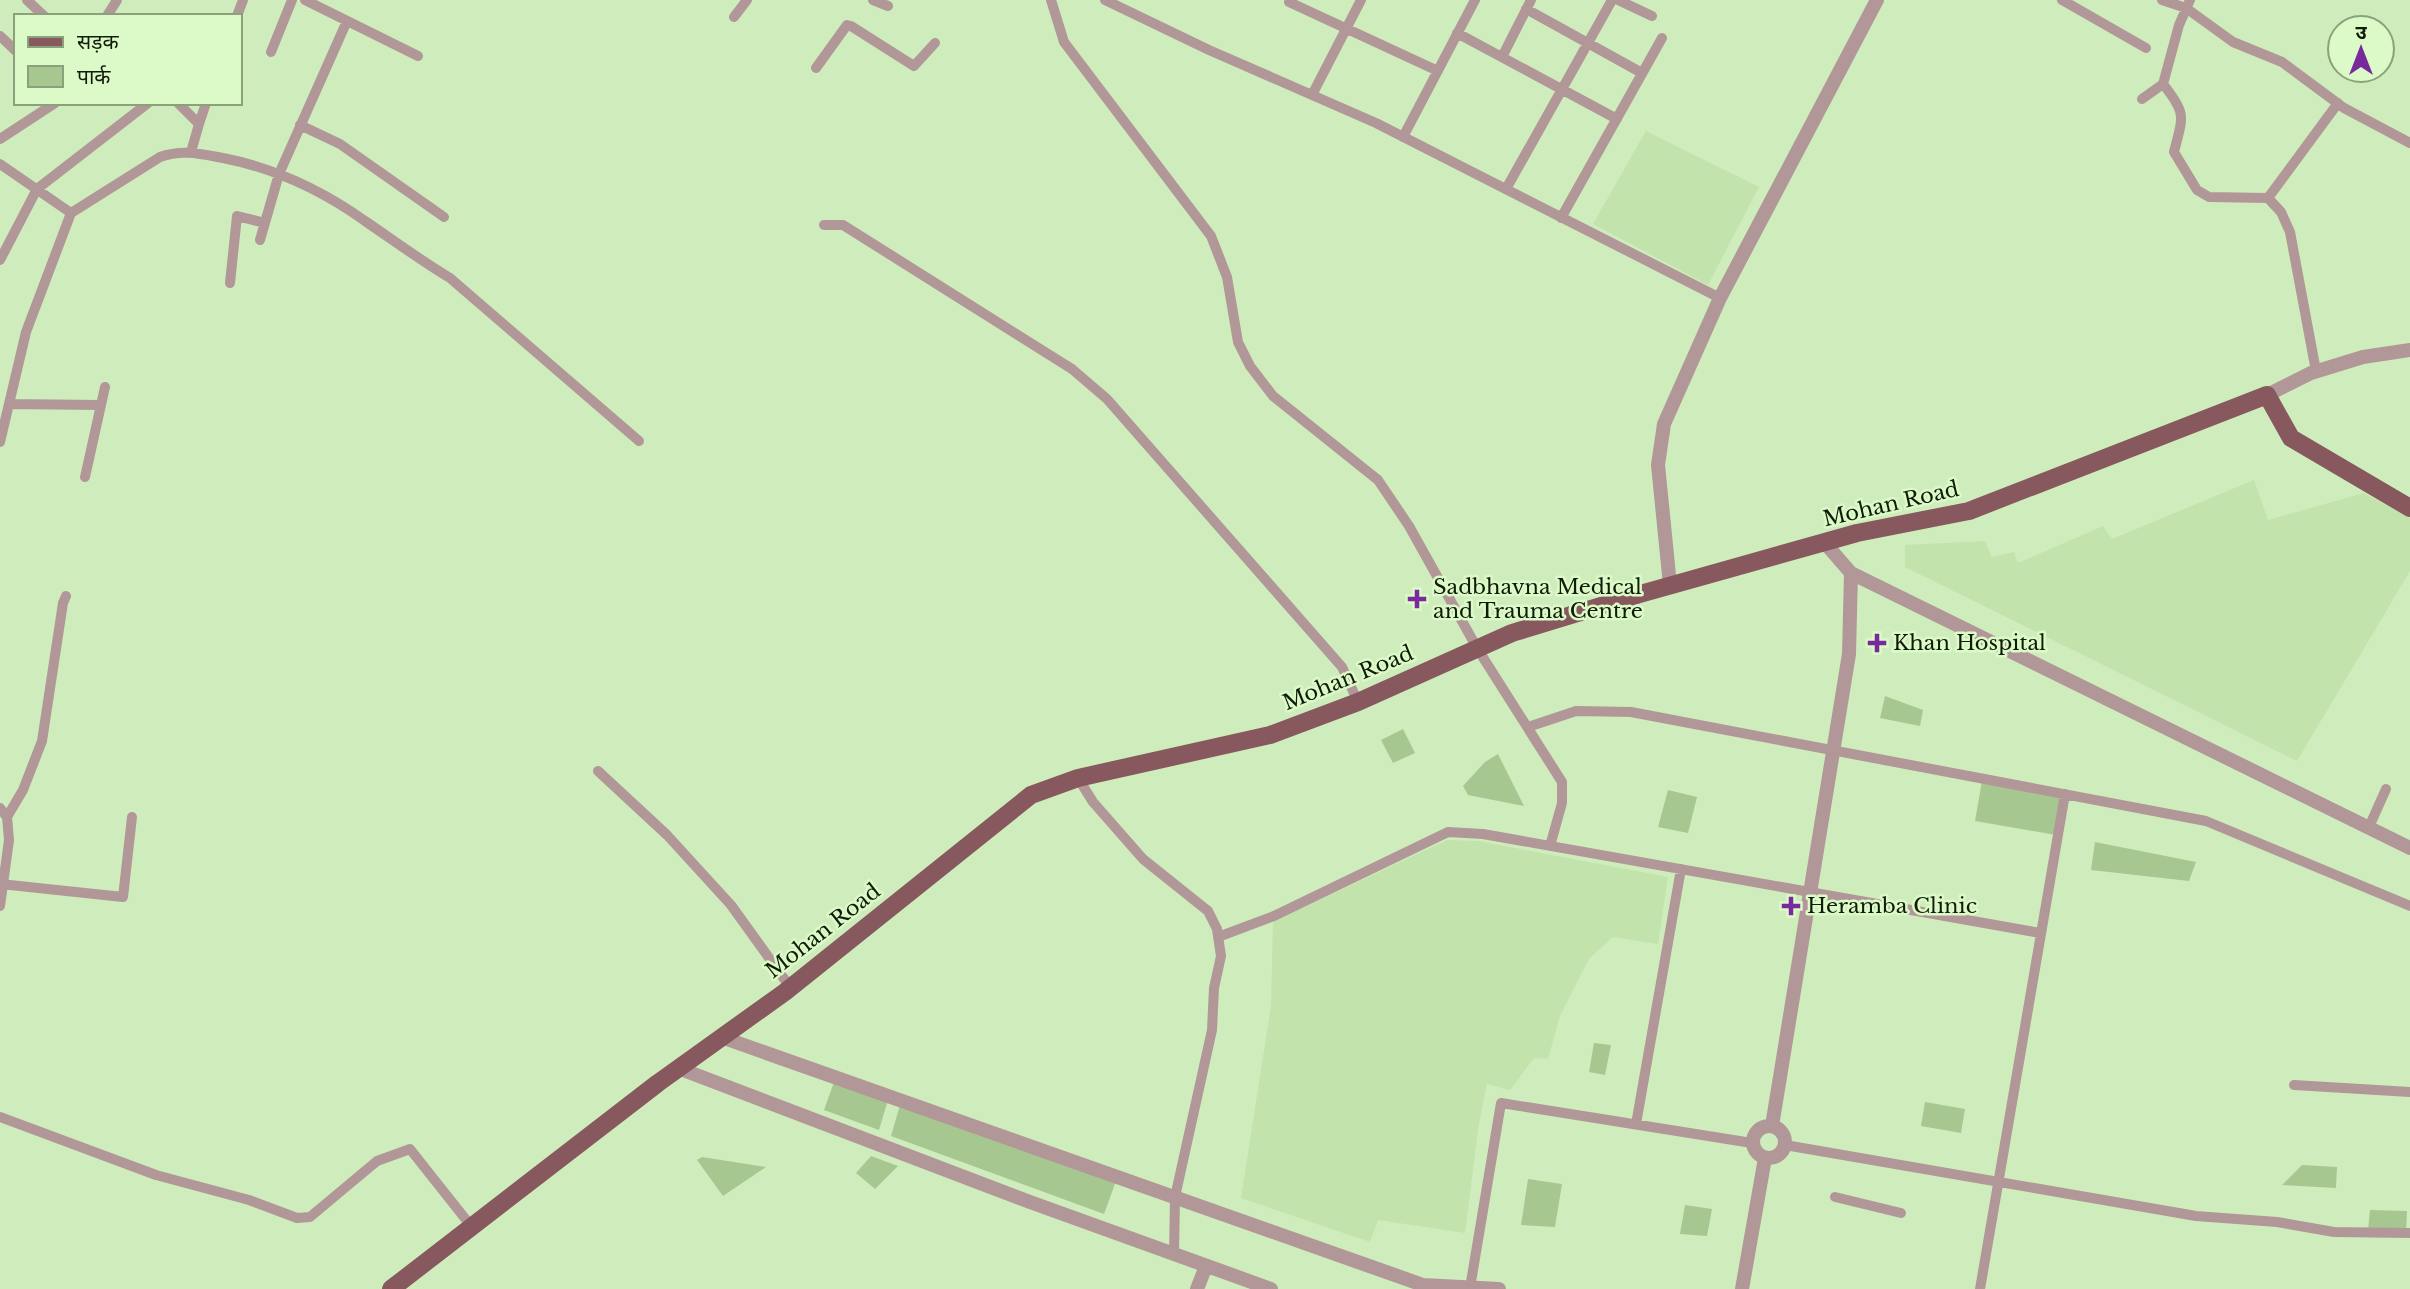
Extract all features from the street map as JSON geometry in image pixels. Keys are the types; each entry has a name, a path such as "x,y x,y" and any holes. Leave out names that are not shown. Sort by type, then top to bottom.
{"main road":[{"name":"Mohan Road","path":"391,1289 678,1068 790,987 1031,795 1078,778 1270,735 1358,702 1512,633 1670,585 1857,533 1969,511 2267,395"},
{"path":"2267,395 2291,438 2410,508"}],"street":[{"path":"27,0 42,14"},
{"path":"271,52 292,0"},
{"path":"305,0 418,56"},
{"path":"734,18 747,0"},
{"path":"873,0 888,6"},
{"path":"1051,0 1064,42 1212,236 1227,278 1238,342 1250,366 1273,396 1378,480 1409,526 1478,648 1562,782 1562,803 1550,846"},
{"path":"1105,0 1209,50 1404,137 1720,298"},
{"path":"1312,95 1348,30 1361,0"},
{"path":"1404,137 1475,0"},
{"path":"1506,190 1612,0"},
{"path":"1618,0 1652,16"},
{"path":"1670,585 1658,464 1664,424 1720,298 1877,0"},
{"path":"2062,0 2146,48"},
{"path":"2162,0 2188,4 2232,42 2282,62 2338,103 2410,143"},
{"path":"1289,2 1438,71"},
{"path":"2142,99 2163,83 2166,65 2188,4"},
{"path":"1502,57 1529,5 1588,43 1642,73"},
{"path":"260,240 279,174 347,21"},
{"path":"816,68 847,25 914,66 935,43"},
{"path":"1457,33 1617,119"},
{"path":"0,36 14,49"},
{"path":"1561,218 1662,38"},
{"path":"2163,83 2178,102 2183,116 2174,152 2197,190 2209,197 2268,198 2281,212 2290,232 2316,371"},
{"path":"2268,198 2338,103"},
{"path":"0,139 52,105"},
{"path":"0,260 37,189 145,105"},
{"path":"180,105 199,124"},
{"path":"191,152 205,105"},
{"path":"300,125 340,144 444,217"},
{"path":"0,442 26,332 71,214 160,156 191,152 241,162 279,174 363,219 419,260 450,278 639,441"},
{"path":"0,164 71,214"},
{"path":"230,283 237,216 265,223"},
{"path":"824,225 843,225 1072,369 1107,399 1342,667 1358,702"},
{"path":"2267,395 2316,371 2363,357 2410,349"},
{"path":"85,477 106,387"},
{"path":"9,404 100,405"},
{"path":"1824,542 1852,573 2410,848"},
{"path":"1772,1126 1849,653 1852,573"},
{"path":"0,906 9,840 4,813 23,790 42,741 66,596"},
{"path":"1528,727 1576,711 1630,712 2206,821 2410,906"},
{"path":"598,771 667,835 732,905 790,987"},
{"path":"1078,778 1093,802 1143,859 1208,911 1217,929 1221,956 1214,988 1212,1030 1175,1197 1174,1254"},
{"path":"2369,827 2386,789"},
{"path":"1980,1289 2065,794"},
{"path":"1,884 123,897 132,817"},
{"path":"1218,937 1274,916 1447,832 1483,834 2040,933"},
{"path":"1636,1124 1681,869"},
{"path":"721,1037 1423,1285 1499,1289"},
{"path":"678,1068 1030,1202 1271,1289"},
{"path":"2294,1085 2410,1091"},
{"path":"1470,1288 1501,1103 1752,1143"},
{"path":"0,1117 156,1175 249,1200 296,1218 310,1217 377,1161 410,1149 471,1226"},
{"path":"1772,1126 1781,1131 1785,1145 1775,1157 1765,1158 1756,1153 1752,1143 1757,1130 1772,1126"},
{"path":"1785,1145 2196,1216 2277,1222 2334,1232 2410,1233"},
{"path":"1742,1289 1765,1158"},
{"path":"1835,1197 1902,1213"},
{"path":"1197,1289 1206,1266"}],"shaded area":[{"path":"1646,131 1759,187 1708,285 1593,224"},
{"path":"2254,480 2268,520 2364,493 2410,518 2410,571 2297,761 1905,567 1905,545 1985,541 1992,557 2014,552 2018,563 2103,526 2112,539"},
{"path":"1447,840 1478,841 1668,877 1658,944 1613,937 1589,959 1560,1016 1548,1059 1534,1058 1510,1090 1487,1084 1478,1129 1465,1233 1378,1220 1370,1242 1241,1198 1271,1006 1273,922"}],"green space":[{"path":"1885,696 1923,710 1920,726 1880,718"},
{"path":"1403,729 1415,753 1393,763 1381,740"},
{"path":"1498,754 1524,806 1468,795 1463,786 1485,762"},
{"path":"1982,781 2062,796 2056,835 1975,821"},
{"path":"1668,790 1697,797 1688,833 1658,827"},
{"path":"2095,842 2196,862 2189,881 2091,870"},
{"path":"1594,1043 1611,1045 1605,1075 1589,1072"},
{"path":"834,1082 888,1100 879,1130 824,1110"},
{"path":"1925,1102 1965,1109 1961,1133 1921,1126"},
{"path":"900,1105 1116,1181 1104,1214 891,1136"},
{"path":"871,1156 898,1166 875,1189 856,1173"},
{"path":"702,1157 766,1167 723,1196 697,1160"},
{"path":"2302,1165 2337,1167 2336,1188 2282,1185"},
{"path":"1528,1179 1562,1184 1555,1227 1521,1225"},
{"path":"1685,1205 1712,1209 1707,1236 1680,1234"},
{"path":"2370,1210 2407,1211 2406,1232 2368,1231"}],"place":[{"name":"Sadbhavna Medical and Trauma Centre","path":"1417,599"},
{"name":"Khan Hospital","path":"1877,643"},
{"name":"Heramba Clinic","path":"1791,906"}]}
